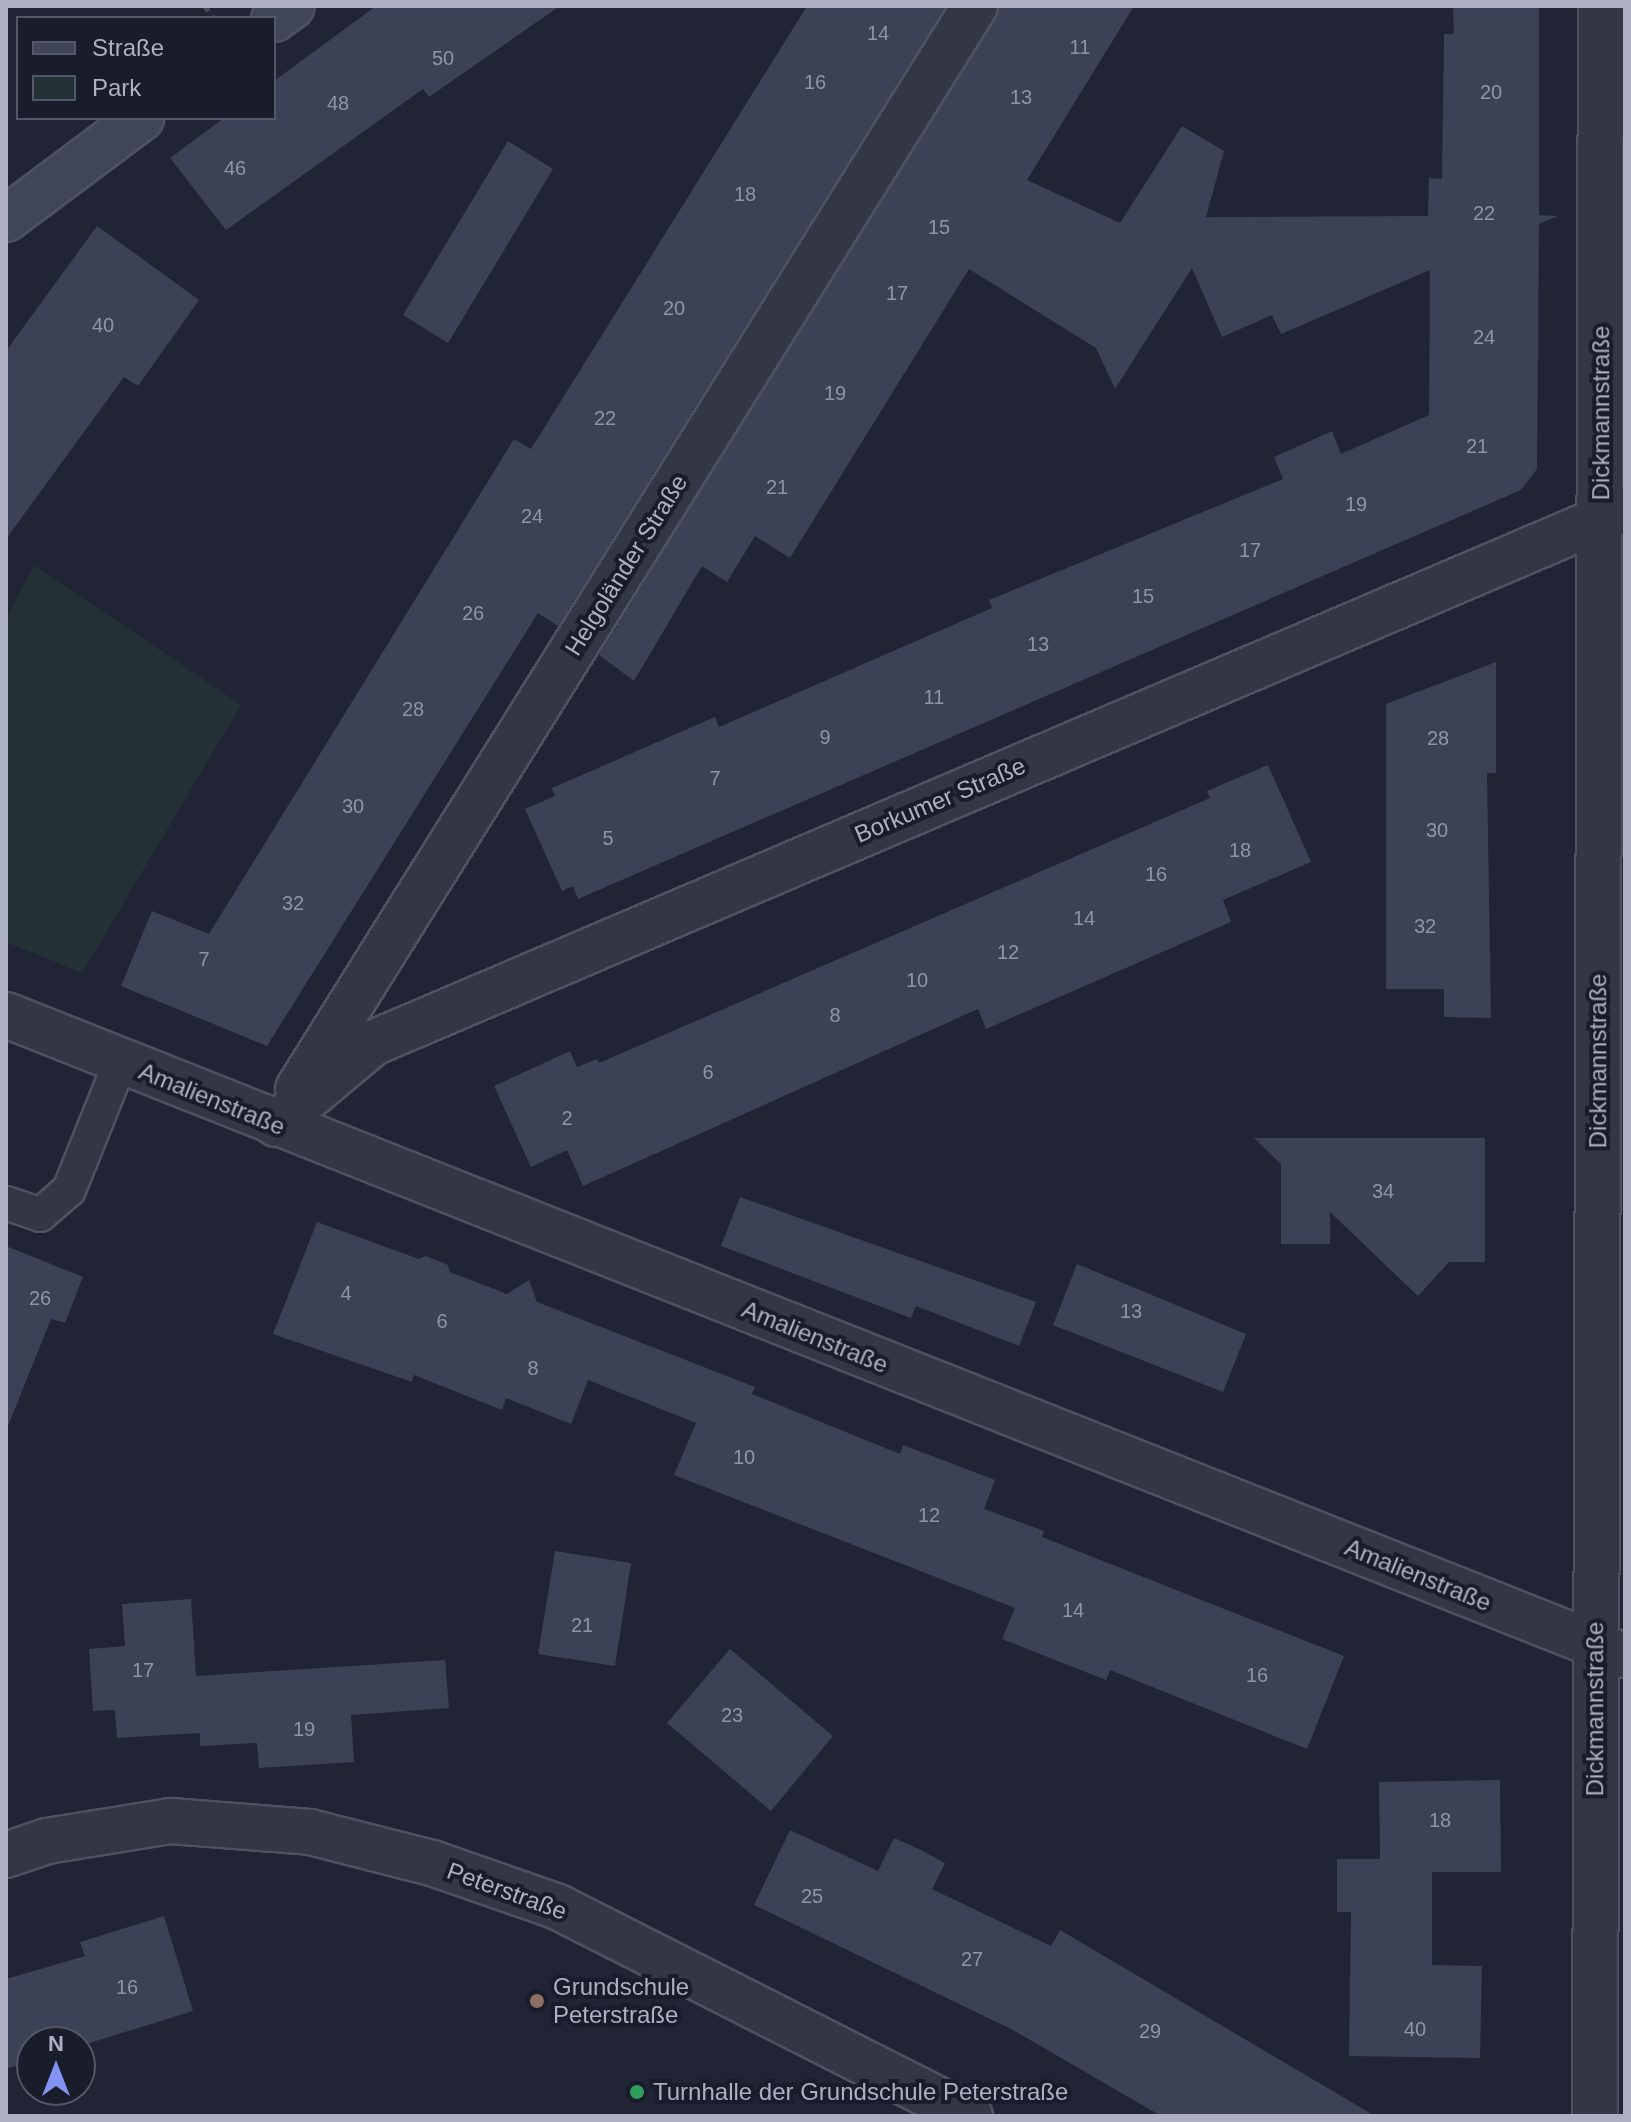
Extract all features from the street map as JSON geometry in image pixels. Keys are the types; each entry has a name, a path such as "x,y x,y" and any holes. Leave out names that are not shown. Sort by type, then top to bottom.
{"street":[{"name":"Helgoländer Straße","path":"276,1124 975,6"},
{"name":"Dickmannstraße","path":"1595,2116 1610,1650 1613,513 1601,6"},
{"path":"6,219 138,120"},
{"name":"Borkumer Straße","path":"276,1124 373,1043 1613,513"},
{"name":"Amalienstraße","path":"6,1015 120,1063 1610,1650"},
{"name":"Peterstraße","path":"6,1855 47,1841 171,1821 310,1832 432,1863 558,1907 970,2116"}],"lane":[{"path":"6,1203 40,1215 69,1190 120,1063"}],"green space":[{"path":"34,565 241,705 82,973 6,942 6,618"}],"building":[{"path":"376,6 560,6 429,97 423,89 226,230 170,158 221,120 276,120 276,80"},
{"path":"807,6 946,6 558,626 538,613 267,1046 121,986 152,911 209,934 514,439 531,449"},
{"path":"1000,6 1134,6 1027,180 1120,223 1182,126 1224,151 1206,217 1428,216 1429,178 1442,179 1444,34 1454,34 1453,6 1539,6 1539,215 1558,216 1539,224 1537,469 1521,490 578,899 573,886 562,891 525,809 555,796 552,788 715,717 719,727 992,608 989,600 1283,479 1274,457 1332,431 1341,454 1429,415 1430,270 1281,334 1272,315 1222,337 1192,268 1115,389 1096,348 969,269 790,558 755,536 727,582 702,566 634,681 599,655"},
{"path":"508,141 553,169 448,343 403,315"},
{"path":"97,226 199,300 138,386 124,377 6,539 6,351"},
{"path":"1496,662 1496,773 1487,773 1491,1018 1444,1017 1444,989 1386,989 1386,704"},
{"path":"1268,765 1311,862 1223,900 1231,922 986,1029 978,1009 583,1186 567,1150 531,1167 494,1086 570,1051 577,1067 597,1059 599,1063 1210,798 1207,791"},
{"path":"1254,1138 1485,1138 1485,1262 1449,1262 1418,1296 1330,1212 1330,1244 1281,1244 1281,1164"},
{"path":"740,1197 1036,1302 1019,1346 916,1306 911,1318 721,1246"},
{"path":"317,1222 419,1259 426,1256 448,1265 450,1272 507,1294 529,1280 537,1302 755,1387 752,1394 900,1454 903,1445 995,1480 984,1509 1044,1531 1042,1537 1344,1656 1307,1749 1110,1670 1106,1680 1002,1639 1015,1608 674,1475 696,1423 588,1380 571,1424 506,1398 502,1410 414,1375 412,1382 273,1334"},
{"path":"6,1246 83,1277 65,1323 51,1319 8,1426"},
{"path":"1077,1264 1246,1334 1223,1392 1053,1325"},
{"path":"555,1551 631,1563 615,1666 538,1654"},
{"path":"191,1599 196,1676 445,1660 449,1708 351,1715 354,1762 259,1768 257,1743 200,1746 200,1733 117,1738 115,1710 93,1711 89,1649 125,1646 122,1604"},
{"path":"730,1649 833,1736 771,1811 667,1723"},
{"path":"1500,1780 1501,1872 1432,1872 1432,1965 1482,1966 1480,2058 1349,2056 1351,1912 1337,1912 1337,1859 1380,1859 1379,1782"},
{"path":"790,1830 878,1871 894,1838 921,1850 945,1863 932,1889 1051,1946 1060,1930 1375,2116 1161,2116 1013,2030 754,1905"},
{"path":"164,1916 193,2011 96,2041 96,2026 16,2026 16,2066 6,2069 6,1979 85,1956 80,1942"}],"place":[{"name":"Grundschule Peterstraße","path":"537,2001"},
{"name":"Turnhalle der Grundschule Peterstraße","path":"637,2092"}]}
